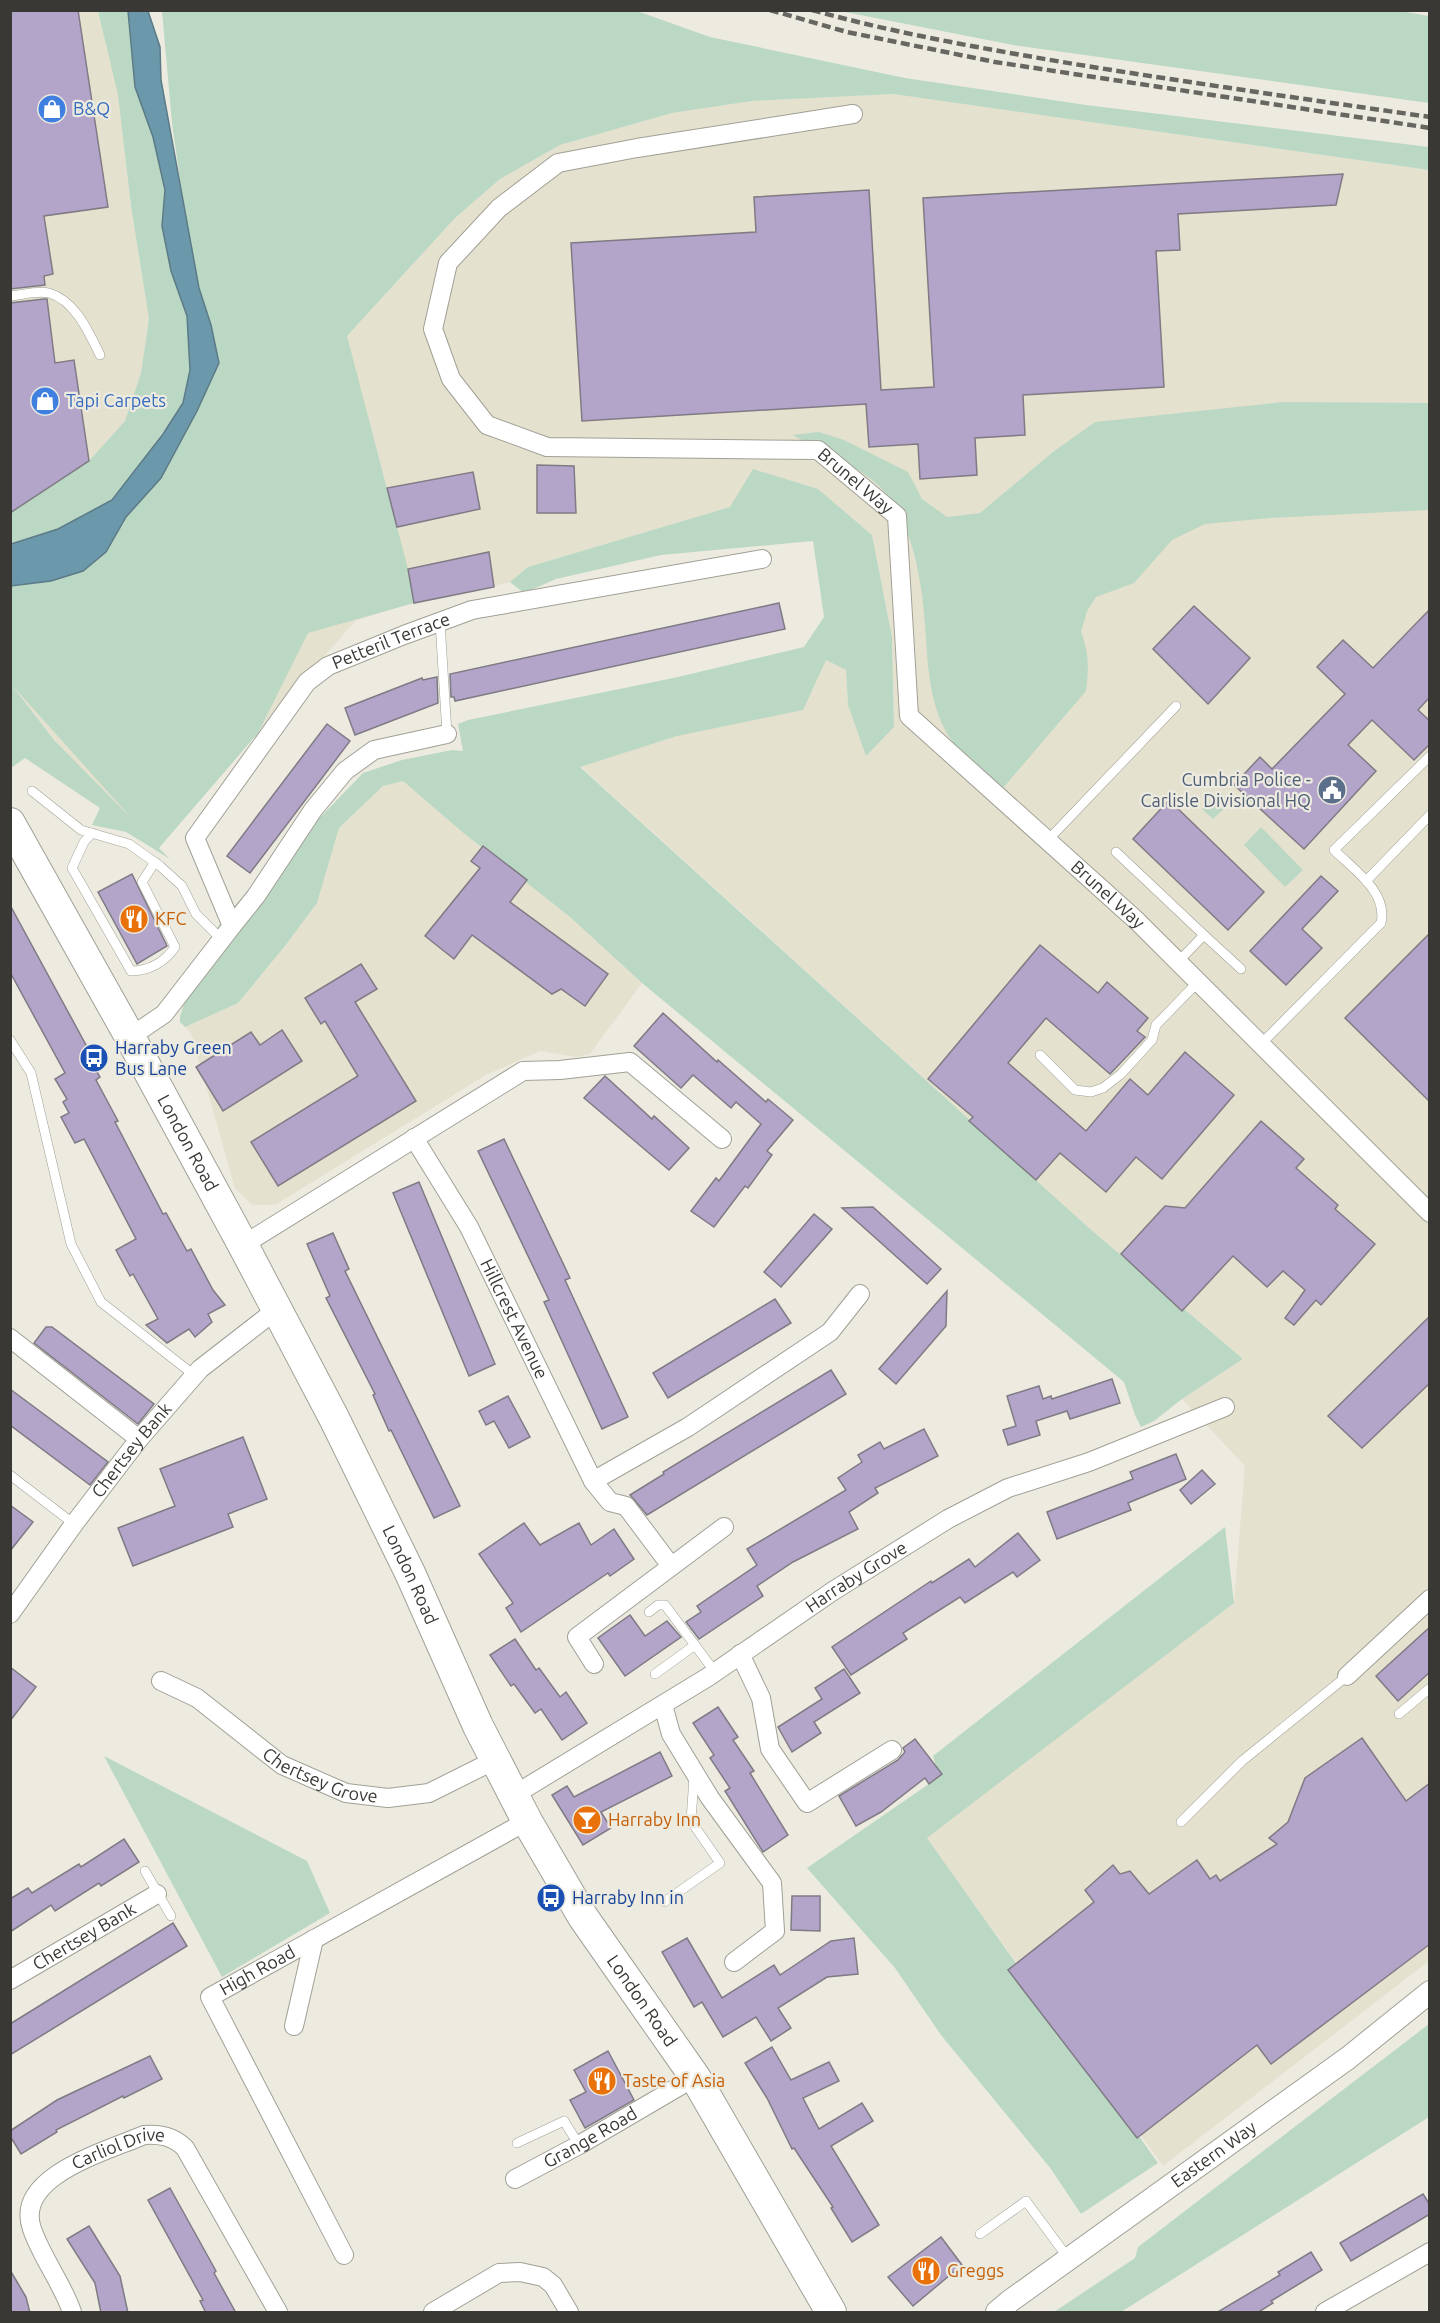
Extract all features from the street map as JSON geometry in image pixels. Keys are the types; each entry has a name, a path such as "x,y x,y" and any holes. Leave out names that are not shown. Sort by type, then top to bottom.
{"main road":[{"name":"London Road","path":"10,823 130,1037 334,1418 410,1573 495,1760 521,1808 583,1917 695,2077 831,2313"}],"street":[{"name":"Brunel Way","path":"854,114 558,163 499,208 448,263 433,329 451,380 487,425 547,447 818,450 897,516 909,716 1137,921 1430,1213"},
{"name":"Petteril Terrace","path":"227,933 195,838 307,682 328,666 472,610 762,559"},
{"path":"130,1037 164,1014 256,896 313,810 345,771 374,750 447,734"},
{"path":"243,1245 523,1071 560,1070 630,1062 722,1139"},
{"name":"Hillcrest Avenue","path":"414,1138 469,1227 594,1481 610,1502 626,1506 671,1566"},
{"path":"594,1481 688,1427 830,1332 860,1294"},
{"name":"Chertsey Bank","path":"10,1614 74,1524 139,1439 194,1375 276,1310"},
{"path":"10,1338 139,1439"},
{"name":"Harraby Grove","path":"521,1808 663,1705 833,1591 948,1519 1008,1488 1089,1462 1225,1407"},
{"path":"594,1664 577,1636 724,1527"},
{"path":"1347,1676 1430,1599"},
{"path":"740,1654 761,1698 770,1749 807,1803 892,1750"},
{"name":"Chertsey Grove","path":"161,1681 197,1698 282,1765 346,1793 388,1798 429,1793 495,1760"},
{"path":"663,1705 671,1734 694,1772 710,1798 772,1883 775,1931 734,1962"},
{"name":"High Road","path":"344,2255 210,1997 314,1939 521,1808"},
{"name":"Chertsey Bank","path":"10,1980 157,1894"},
{"path":"294,2026 314,1939"},
{"name":"Eastern Way","path":"1003,2309 1348,2058 1430,1992"},
{"name":"Grange Road","path":"515,2180 695,2077"},
{"name":"Carliol Drive","path":"72,2313 31,2228 30,2208 39,2188 58,2172 144,2135 156,2134 175,2139 185,2148 278,2313"},
{"path":"1325,2313 1429,2253"},
{"path":"433,2313 499,2272 520,2272 543,2277 553,2285 569,2313"}],"lane":[{"path":"10,296 48,293 64,301 83,322 100,355"},
{"path":"440,622 447,734"},
{"path":"1048,840 1176,706"},
{"path":"1261,1044 1381,923 1383,911 1373,888 1334,850 1430,756"},
{"path":"32,791 81,830 129,844 155,862 182,886 196,914 227,933"},
{"path":"1366,881 1430,815"},
{"path":"92,833 84,842 72,868 131,971 152,967 170,955 175,947 142,882 155,862"},
{"path":"1116,852 1240,969"},
{"path":"1178,962 1204,935"},
{"path":"1040,1055 1075,1090 1090,1092 1103,1088 1120,1074 1152,1040 1156,1026 1198,982"},
{"path":"10,1040 31,1073 71,1244 100,1302 194,1375"},
{"path":"10,1475 74,1524"},
{"path":"649,1612 658,1605 665,1605 715,1672"},
{"path":"655,1674 695,1645"},
{"path":"1181,1822 1242,1761 1347,1676"},
{"path":"1399,1714 1430,1688"},
{"path":"664,1902 720,1863 691,1821 694,1772"},
{"path":"145,1871 171,1916"},
{"path":"517,2144 564,2121 579,2145"},
{"path":"980,2234 1026,2201 1070,2259"}],"shaded area":[{"path":"11,11 98,11 118,95 131,206 149,319 141,373 125,421 89,461 11,513"},
{"path":"893,94 1429,170 1429,1961 1163,2166 926,1837 1234,1603 1245,1466 1182,1399 1243,1359 1089,1228 580,766 677,736 826,660 846,670 848,705 894,727 892,637 872,535 818,489 730,507 528,567 510,582 449,597 408,604 355,621 158,848 54,740 11,683 11,668 347,336 455,218 500,179 560,145 672,113 752,101"},
{"path":"403,781 461,831 570,917 642,983 590,1054 576,1057 540,1051 486,1075 275,1205 252,1205 235,1188 191,1033 185,1027 238,1003 317,903 339,828 383,786"}],"green space":[{"path":"1395,10 1429,16 1429,103 1013,45 840,11"},
{"path":"98,11 128,11 135,87 153,137 165,191 162,226 171,271 187,316 189,348 197,300 172,123 162,11 637,11 710,37 905,78 1086,105 1429,147 1429,170 893,94 752,101 672,113 560,145 500,179 455,218 347,336 408,569 414,603 308,633 258,733 159,848 170,859 126,832 92,825 100,808 25,758 11,768 11,580 93,547 178,412 112,500 58,529 11,544 11,513 89,461 125,421 141,373 149,319 131,206 118,95","holes":["12,685 134,821 54,740"]},
{"path":"1283,402 1429,403 1429,510 1270,518 1205,524 1172,540 1134,583 1096,597 1087,611 1081,632 1088,661 1086,691 1003,788 954,743 939,715 929,677 919,574 907,530 897,511 886,493 862,472 792,435 819,432 844,440 908,472 922,499 947,517 980,513 1053,452 1095,422"},
{"path":"753,469 818,489 872,535 892,637 894,727 866,756 848,705 846,670 826,660 803,710 677,736 580,767 1089,1228 1243,1359 1182,1399 1154,1421 1141,1427 1124,1382 642,983 570,917 461,831 403,781 383,786 339,828 317,903 238,1003 185,1027 180,1022 202,950 226,915 363,773 402,760 452,750 463,751 458,724 468,720 678,677 804,647 824,617 813,541 661,555 556,579 524,593 510,582 528,567 730,507"},
{"path":"1220,792 1231,802 1213,819 1202,809"},
{"path":"1261,827 1303,870 1285,887 1244,845"},
{"path":"1225,1527 1234,1603 927,1838 1158,2163 1081,2214 1051,2169 941,2035 895,1968 807,1868 939,1777 933,1756"},
{"path":"104,1756 307,1861 330,1913 222,1977"},
{"path":"1429,2024 1429,2117 1121,2312 1054,2312 1135,2258 1138,2247"}],"water":[{"path":"128,11 148,11 160,47 161,80 199,288 211,325 219,363 197,411 161,478 126,517 106,552 83,571 51,581 11,586 11,544 58,529 112,500 163,434 183,403 190,370 187,316 171,271 162,226 165,190 153,137 135,87"}],"building":[{"name":"B&Q","path":"10,10 78,10 108,207 44,216 53,274 44,276 45,285 10,289"},
{"path":"1343,174 1336,205 1178,214 1180,250 1156,251 1164,387 1023,395 1025,435 975,438 977,475 920,479 918,444 869,447 866,404 582,421 571,243 756,232 754,197 869,190 881,390 934,387 923,198"},
{"path":"47,299 55,363 74,360 89,461 10,513 10,303"},
{"path":"537,465 574,466 576,513 537,513"},
{"path":"473,472 480,509 397,527 387,488"},
{"path":"489,552 494,587 414,603 408,569"},
{"path":"779,603 785,629 455,701 454,697 451,697 450,674"},
{"path":"1194,606 1250,658 1208,704 1153,649"},
{"path":"1430,609 1430,697 1418,710 1430,721 1430,744 1414,760 1372,720 1348,745 1376,771 1304,849 1234,785 1260,757 1272,769 1345,694 1317,667 1343,640 1373,668"},
{"path":"437,677 438,703 355,735 345,708 422,678 423,680"},
{"path":"327,724 350,741 250,873 227,856"},
{"path":"1169,800 1264,892 1228,930 1133,839"},
{"path":"483,846 527,880 510,902 608,974 585,1006 561,989 552,994 472,935 454,959 425,936 480,868 471,861"},
{"name":"KFC","path":"132,874 167,946 137,964 98,892"},
{"path":"1321,876 1338,891 1302,929 1322,948 1286,985 1250,951"},
{"path":"10,905 92,1056 89,1058 100,1077 96,1080 163,1214 166,1213 187,1251 191,1249 213,1290 225,1305 208,1314 212,1322 195,1337 189,1329 167,1343 146,1325 158,1319 133,1274 130,1276 116,1250 136,1239 84,1139 75,1143 61,1117 69,1113 63,1102 67,1099 55,1079 65,1073 10,972"},
{"path":"1430,933 1430,1102 1345,1018"},
{"path":"1040,945 1098,993 1107,982 1148,1018 1137,1031 1145,1037 1110,1074 1046,1018 1008,1063 1086,1131 1130,1079 1148,1095 1185,1052 1234,1095 1162,1179 1136,1157 1106,1192 1060,1153 1036,1180 969,1121 973,1117 928,1079"},
{"path":"361,964 377,989 355,1002 416,1101 278,1186 251,1142 358,1076 325,1021 321,1024 305,998"},
{"path":"663,1013 717,1062 718,1060 766,1102 768,1099 793,1120 767,1151 772,1155 748,1188 745,1186 714,1227 691,1211 716,1178 719,1181 761,1124 736,1102 731,1108 693,1075 681,1088 634,1046"},
{"path":"282,1030 302,1061 223,1111 196,1067 251,1032 260,1045"},
{"path":"605,1076 652,1119 654,1116 689,1148 669,1170 584,1098"},
{"path":"1261,1121 1304,1159 1296,1168 1338,1205 1335,1209 1375,1244 1321,1305 1316,1300 1294,1325 1285,1318 1305,1290 1283,1271 1267,1287 1233,1256 1182,1311 1121,1254 1165,1206 1185,1208"},
{"path":"504,1139 570,1278 565,1280 628,1417 602,1429 544,1302 549,1300 478,1151"},
{"path":"419,1182 495,1364 469,1376 393,1193"},
{"path":"873,1207 941,1269 927,1284 842,1208"},
{"path":"814,1214 832,1229 781,1287 764,1272"},
{"path":"333,1233 349,1269 345,1271 460,1506 434,1518 391,1430 389,1431 373,1395 375,1394 326,1298 330,1296 307,1244"},
{"path":"947,1291 946,1326 896,1384 879,1369"},
{"path":"775,1299 791,1323 668,1398 653,1373"},
{"path":"1430,1316 1430,1383 1362,1448 1328,1416"},
{"path":"46,1327 52,1327 154,1404 138,1424 34,1343"},
{"path":"831,1370 846,1394 647,1515 630,1495 664,1474 663,1472"},
{"path":"1112,1379 1120,1403 1070,1419 1067,1411 1036,1421 1040,1435 1008,1445 1003,1430 1016,1426 1007,1396 1039,1386 1043,1399 1051,1396 1052,1399"},
{"path":"10,1389 108,1462 90,1485 10,1425"},
{"path":"508,1396 530,1437 509,1448 494,1421 486,1425 479,1411"},
{"path":"924,1429 938,1456 875,1488 878,1493 849,1512 858,1529 793,1562 757,1586 763,1596 699,1639 686,1622 701,1612 697,1606 757,1565 747,1549 846,1490 838,1478 862,1462 858,1455 880,1442 884,1449"},
{"path":"243,1437 267,1499 228,1514 233,1527 133,1566 118,1528 175,1506 160,1469"},
{"path":"1176,1454 1186,1479 1128,1503 1131,1510 1057,1539 1047,1512 1133,1479 1130,1472"},
{"path":"1202,1470 1215,1484 1191,1504 1180,1490"},
{"path":"10,1505 33,1522 10,1551"},
{"path":"524,1523 540,1545 579,1523 591,1545 614,1529 634,1559 610,1576 608,1573 521,1632 506,1608 513,1603 479,1554"},
{"path":"1018,1533 1040,1560 1017,1577 1013,1572 965,1603 960,1597 903,1633 907,1639 851,1675 832,1647 931,1581 932,1583 969,1559 975,1567"},
{"path":"630,1615 645,1636 667,1621 681,1637 625,1676 598,1638"},
{"path":"1430,1627 1430,1672 1398,1701 1376,1676"},
{"path":"515,1639 536,1670 539,1668 560,1697 566,1692 587,1723 562,1740 541,1709 535,1713 514,1684 511,1686 490,1655"},
{"path":"10,1667 36,1687 10,1721"},
{"path":"844,1669 860,1693 814,1722 821,1733 792,1752 778,1727 822,1699 815,1688"},
{"path":"718,1707 738,1737 733,1740 754,1771 750,1773 788,1835 763,1852 725,1791 730,1788 710,1758 714,1755 693,1723"},
{"path":"1362,1738 1406,1801 1430,1783 1430,1944 1271,2064 1257,2045 1137,2138 1008,1970 1094,1902 1085,1890 1113,1865 1120,1874 1130,1871 1149,1894 1197,1860 1210,1879 1216,1875 1220,1881 1277,1844 1269,1838 1288,1822 1305,1778"},
{"path":"915,1739 942,1774 929,1784 925,1778 881,1812 856,1826 839,1796 898,1760 905,1752 903,1748"},
{"path":"660,1752 672,1776 601,1812 611,1828 583,1845 552,1795 567,1786 574,1797"},
{"path":"124,1839 139,1862 101,1886 99,1883 55,1911 51,1905 10,1932 10,1899 28,1888 32,1893 79,1864 81,1867"},
{"path":"792,1896 820,1896 820,1931 791,1930"},
{"path":"173,1923 187,1946 10,2055 10,2024"},
{"path":"687,1938 722,1998 774,1965 780,1975 831,1941 854,1938 858,1974 827,1977 778,2008 791,2028 771,2041 756,2017 723,2037 702,2002 694,2007 662,1952"},
{"path":"772,2047 791,2080 829,2062 839,2081 803,2098 819,2129 862,2103 873,2121 831,2146 879,2225 852,2242 831,2208 833,2207 794,2148 792,2149 767,2098 745,2063"},
{"name":"Taste of Asia","path":"608,2051 634,2100 585,2128 570,2100 586,2092 574,2070"},
{"path":"150,2056 162,2079 56,2130 57,2132 21,2154 10,2136 10,2131 57,2100"},
{"path":"170,2188 216,2271 214,2273 236,2313 206,2313 200,2301 203,2300 148,2200"},
{"path":"1423,2194 1430,2205 1430,2214 1351,2261 1340,2243"},
{"path":"89,2226 120,2276 128,2313 101,2313 95,2283 67,2239"},
{"name":"Greggs","path":"941,2237 962,2265 913,2306 888,2277"},
{"path":"1311,2252 1322,2270 1271,2301 1273,2303 1257,2313 1216,2313 1280,2275 1278,2272"},
{"path":"10,2270 26,2297 30,2313 10,2313"}],"railway":[{"path":"770,10 847,32 995,62 1430,128"},
{"path":"812,10 909,34 975,47 1207,85 1430,117"}],"place":[{"name":"B&Q","path":"52,109"},
{"name":"Tapi Carpets","path":"45,401"},
{"name":"Cumbria Police - Carlisle Divisional HQ","path":"1332,790"},
{"name":"KFC","path":"134,919"},
{"name":"Harraby Green Bus Lane","path":"94,1058"},
{"name":"Harraby Inn","path":"587,1820"},
{"name":"Harraby Inn in","path":"551,1898"},
{"name":"Taste of Asia","path":"602,2081"},
{"name":"Greggs","path":"926,2271"}]}
